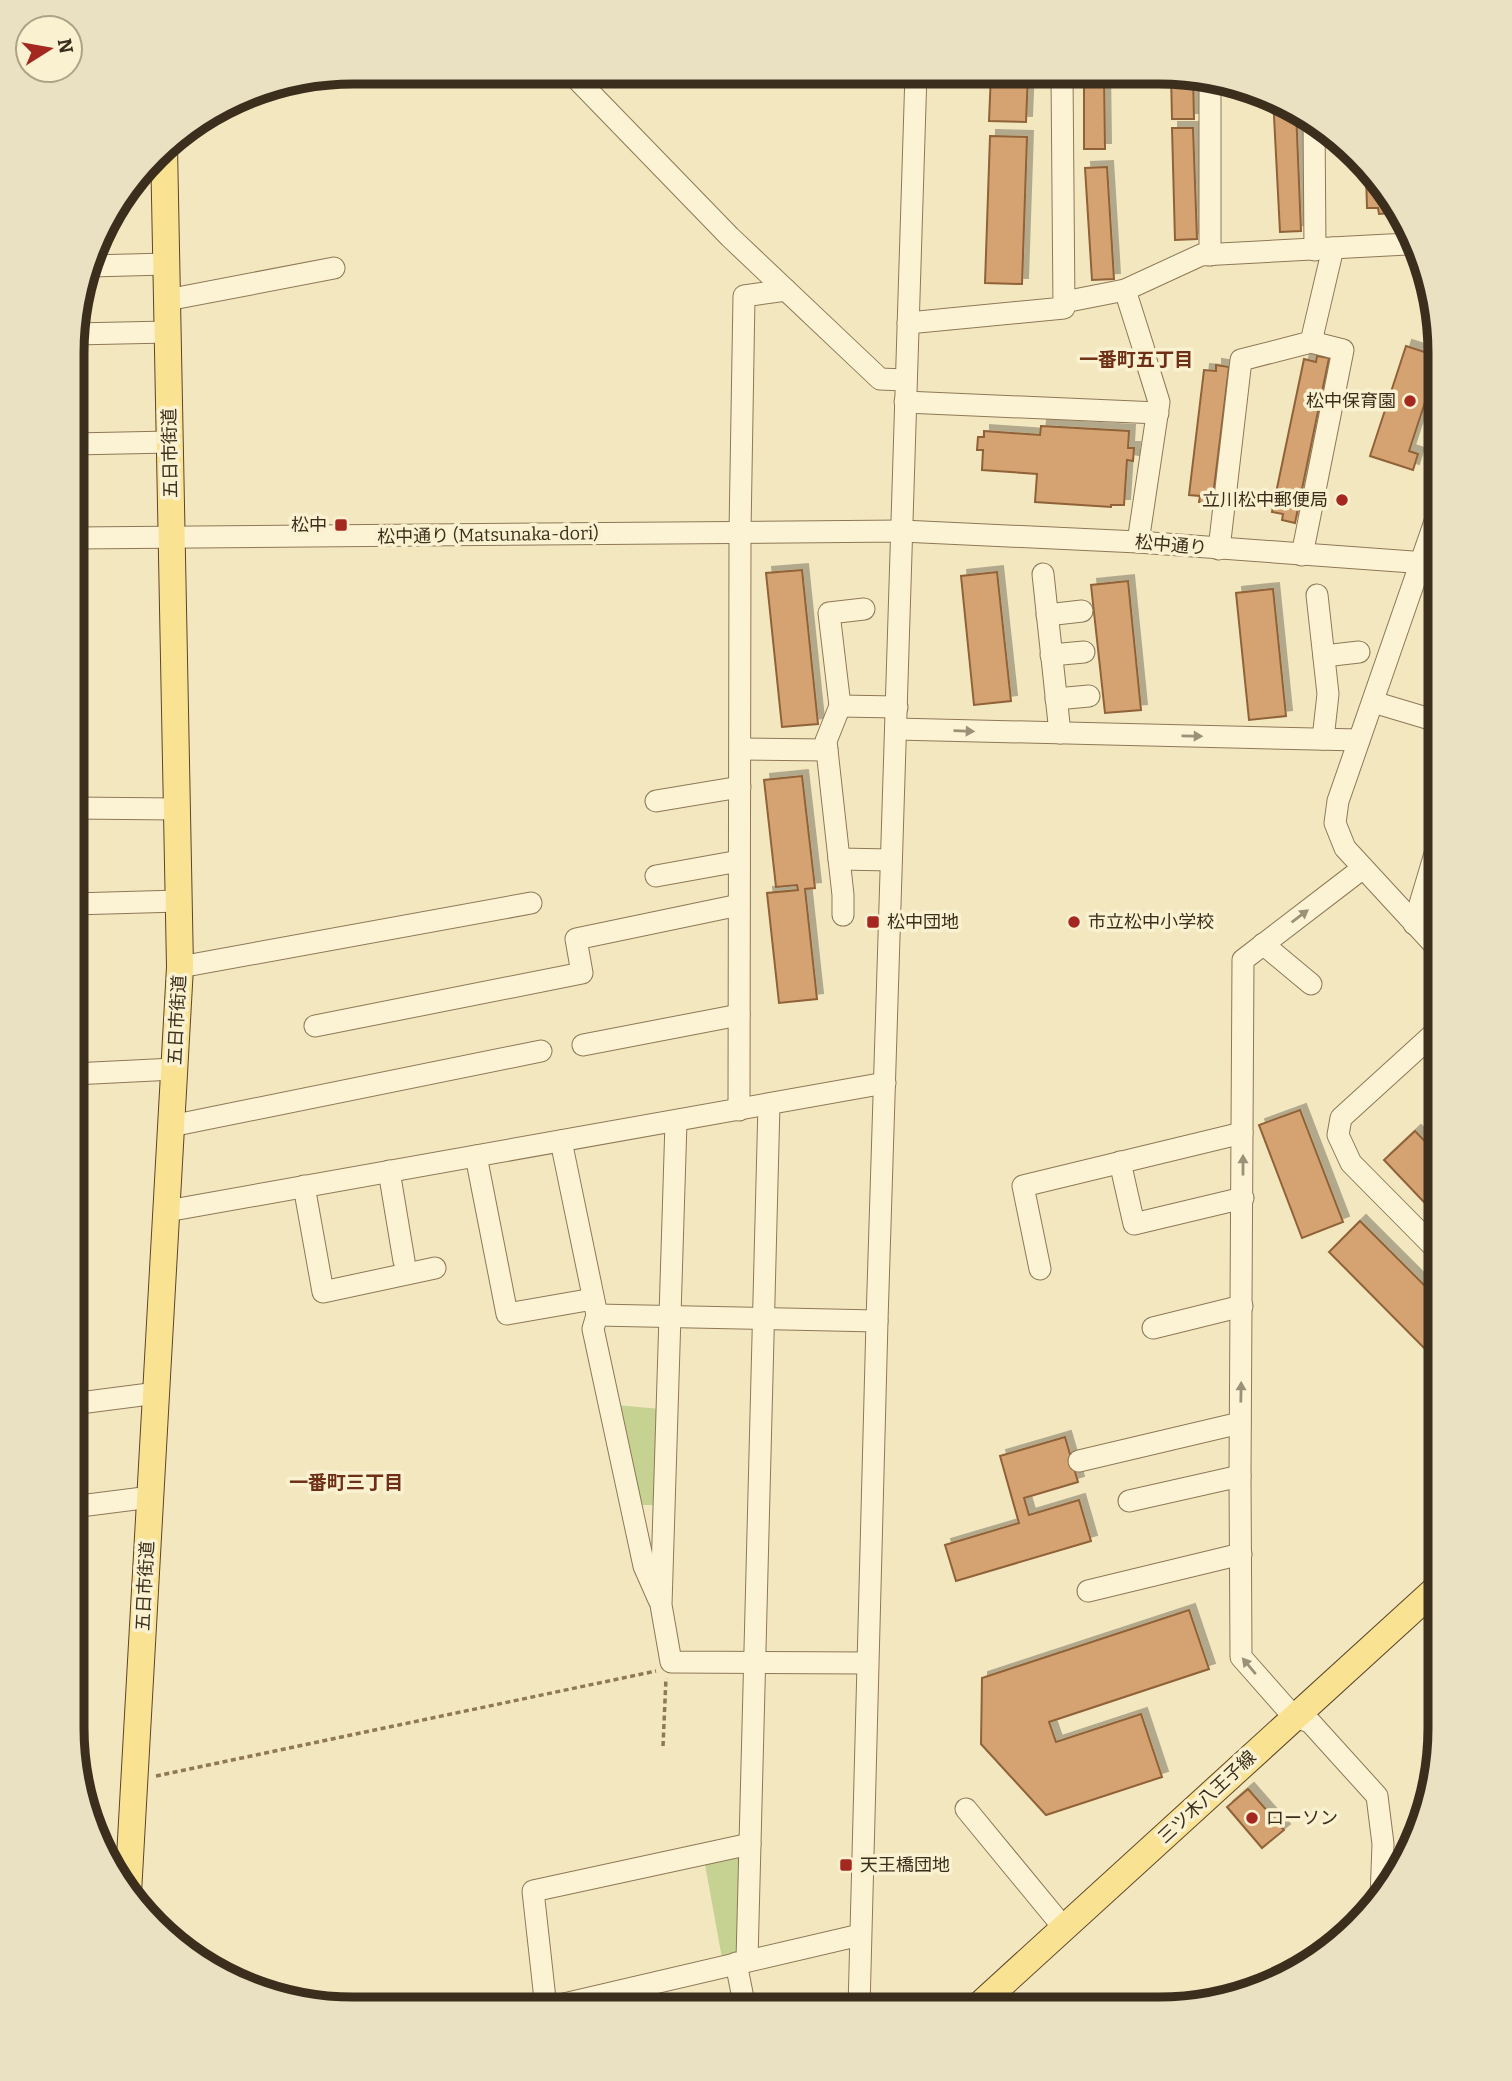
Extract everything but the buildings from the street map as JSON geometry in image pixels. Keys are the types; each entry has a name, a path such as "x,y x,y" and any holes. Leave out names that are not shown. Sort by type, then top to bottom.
{"main road":[{"name":"五日市街道","path":"129,1878 180,967 164,162"},
{"name":"三ツ木八王子線","path":"988,1997 1428,1597"}],"street":[{"path":"582,84 730,237 880,379 905,380"},
{"path":"859,1997 877,1321 916,84"},
{"path":"908,323 1064,308 1062,84"},
{"path":"1210,89 1210,256"},
{"path":"1311,342 1324,249 1315,134"},
{"path":"1064,302 1125,290 1201,256 1405,244"},
{"path":"98,266 166,264"},
{"path":"167,300 334,268"},
{"path":"739,1110 740,532 744,296 786,290"},
{"path":"1125,290 1159,402 1138,542"},
{"path":"85,334 168,332"},
{"path":"1219,549 1241,360 1311,342 1343,350 1302,555"},
{"path":"905,402 1157,412"},
{"path":"84,443 170,442"},
{"name":"松中通り (Matsunaka-dori)","path":"84,538 902,531"},
{"name":"松中通り","path":"902,531 1138,542 1428,564"},
{"path":"1428,571 1373,702 1338,801 1335,823 1345,848 1428,939"},
{"path":"1043,573 1060,733"},
{"path":"1318,595 1328,694 1323,739"},
{"path":"842,915 839,859 826,741 840,706 829,613 864,609"},
{"path":"1047,615 1082,611"},
{"path":"1051,655 1084,652"},
{"path":"1324,656 1359,652"},
{"path":"1056,699 1089,696"},
{"path":"1373,702 1428,718"},
{"path":"840,706 897,707"},
{"path":"896,729 1359,740"},
{"path":"741,749 827,750"},
{"path":"84,791 85,787"},
{"path":"656,801 740,787"},
{"path":"84,808 177,809"},
{"path":"839,859 891,860"},
{"path":"656,876 739,860"},
{"path":"1363,868 1243,960 1241,1657 1294,1717 1310,1722 1377,1796 1382,1844 1381,1880"},
{"path":"1414,924 1428,877"},
{"path":"84,904 179,901"},
{"path":"180,967 531,904"},
{"path":"315,1026 582,973 576,939 739,905"},
{"path":"1263,944 1311,984"},
{"path":"583,1045 739,1015"},
{"path":"1428,1039 1340,1118 1338,1135 1351,1163 1428,1241"},
{"path":"171,1126 541,1051"},
{"path":"84,1073 174,1069"},
{"path":"167,1211 885,1083"},
{"path":"744,1997 741,1962 750,1844 769,1104"},
{"path":"676,1122 661,1605 671,1662 867,1663"},
{"path":"1040,1269 1023,1186 1242,1133"},
{"path":"561,1142 595,1307 593,1329 644,1566 661,1605"},
{"path":"477,1156 507,1314 595,1307 670,1317 877,1321"},
{"path":"1120,1162 1133,1224 1243,1198"},
{"path":"389,1171 404,1261"},
{"path":"304,1186 323,1292 435,1268"},
{"path":"1153,1328 1242,1306"},
{"path":"84,1402 157,1393"},
{"path":"1079,1461 1240,1423"},
{"path":"1129,1501 1240,1476"},
{"path":"84,1505 151,1497"},
{"path":"1088,1591 1241,1554"},
{"path":"966,1809 1064,1928"},
{"path":"546,1997 533,1891 750,1844"},
{"path":"593,1997 860,1935"}],"path":[{"path":"134,1780 666,1669 663,1746"}],"green space":[{"path":"616,1405 661,1409 659,1505 637,1505"},
{"path":"742,1849 742,1951 722,1958 704,1859"}],"place":[{"name":"松中保育園","path":"1410,401"},
{"name":"立川松中郵便局","path":"1342,500"},
{"name":"松中","path":"341,525"},
{"name":"松中団地","path":"873,922"},
{"name":"市立松中小学校","path":"1074,922"},
{"name":"ローソン","path":"1252,1818"},
{"name":"天王橋団地","path":"846,1865"}],"district":[{"name":"一番町五丁目","path":"1136,359"},
{"name":"一番町三丁目","path":"346,1482"}]}
